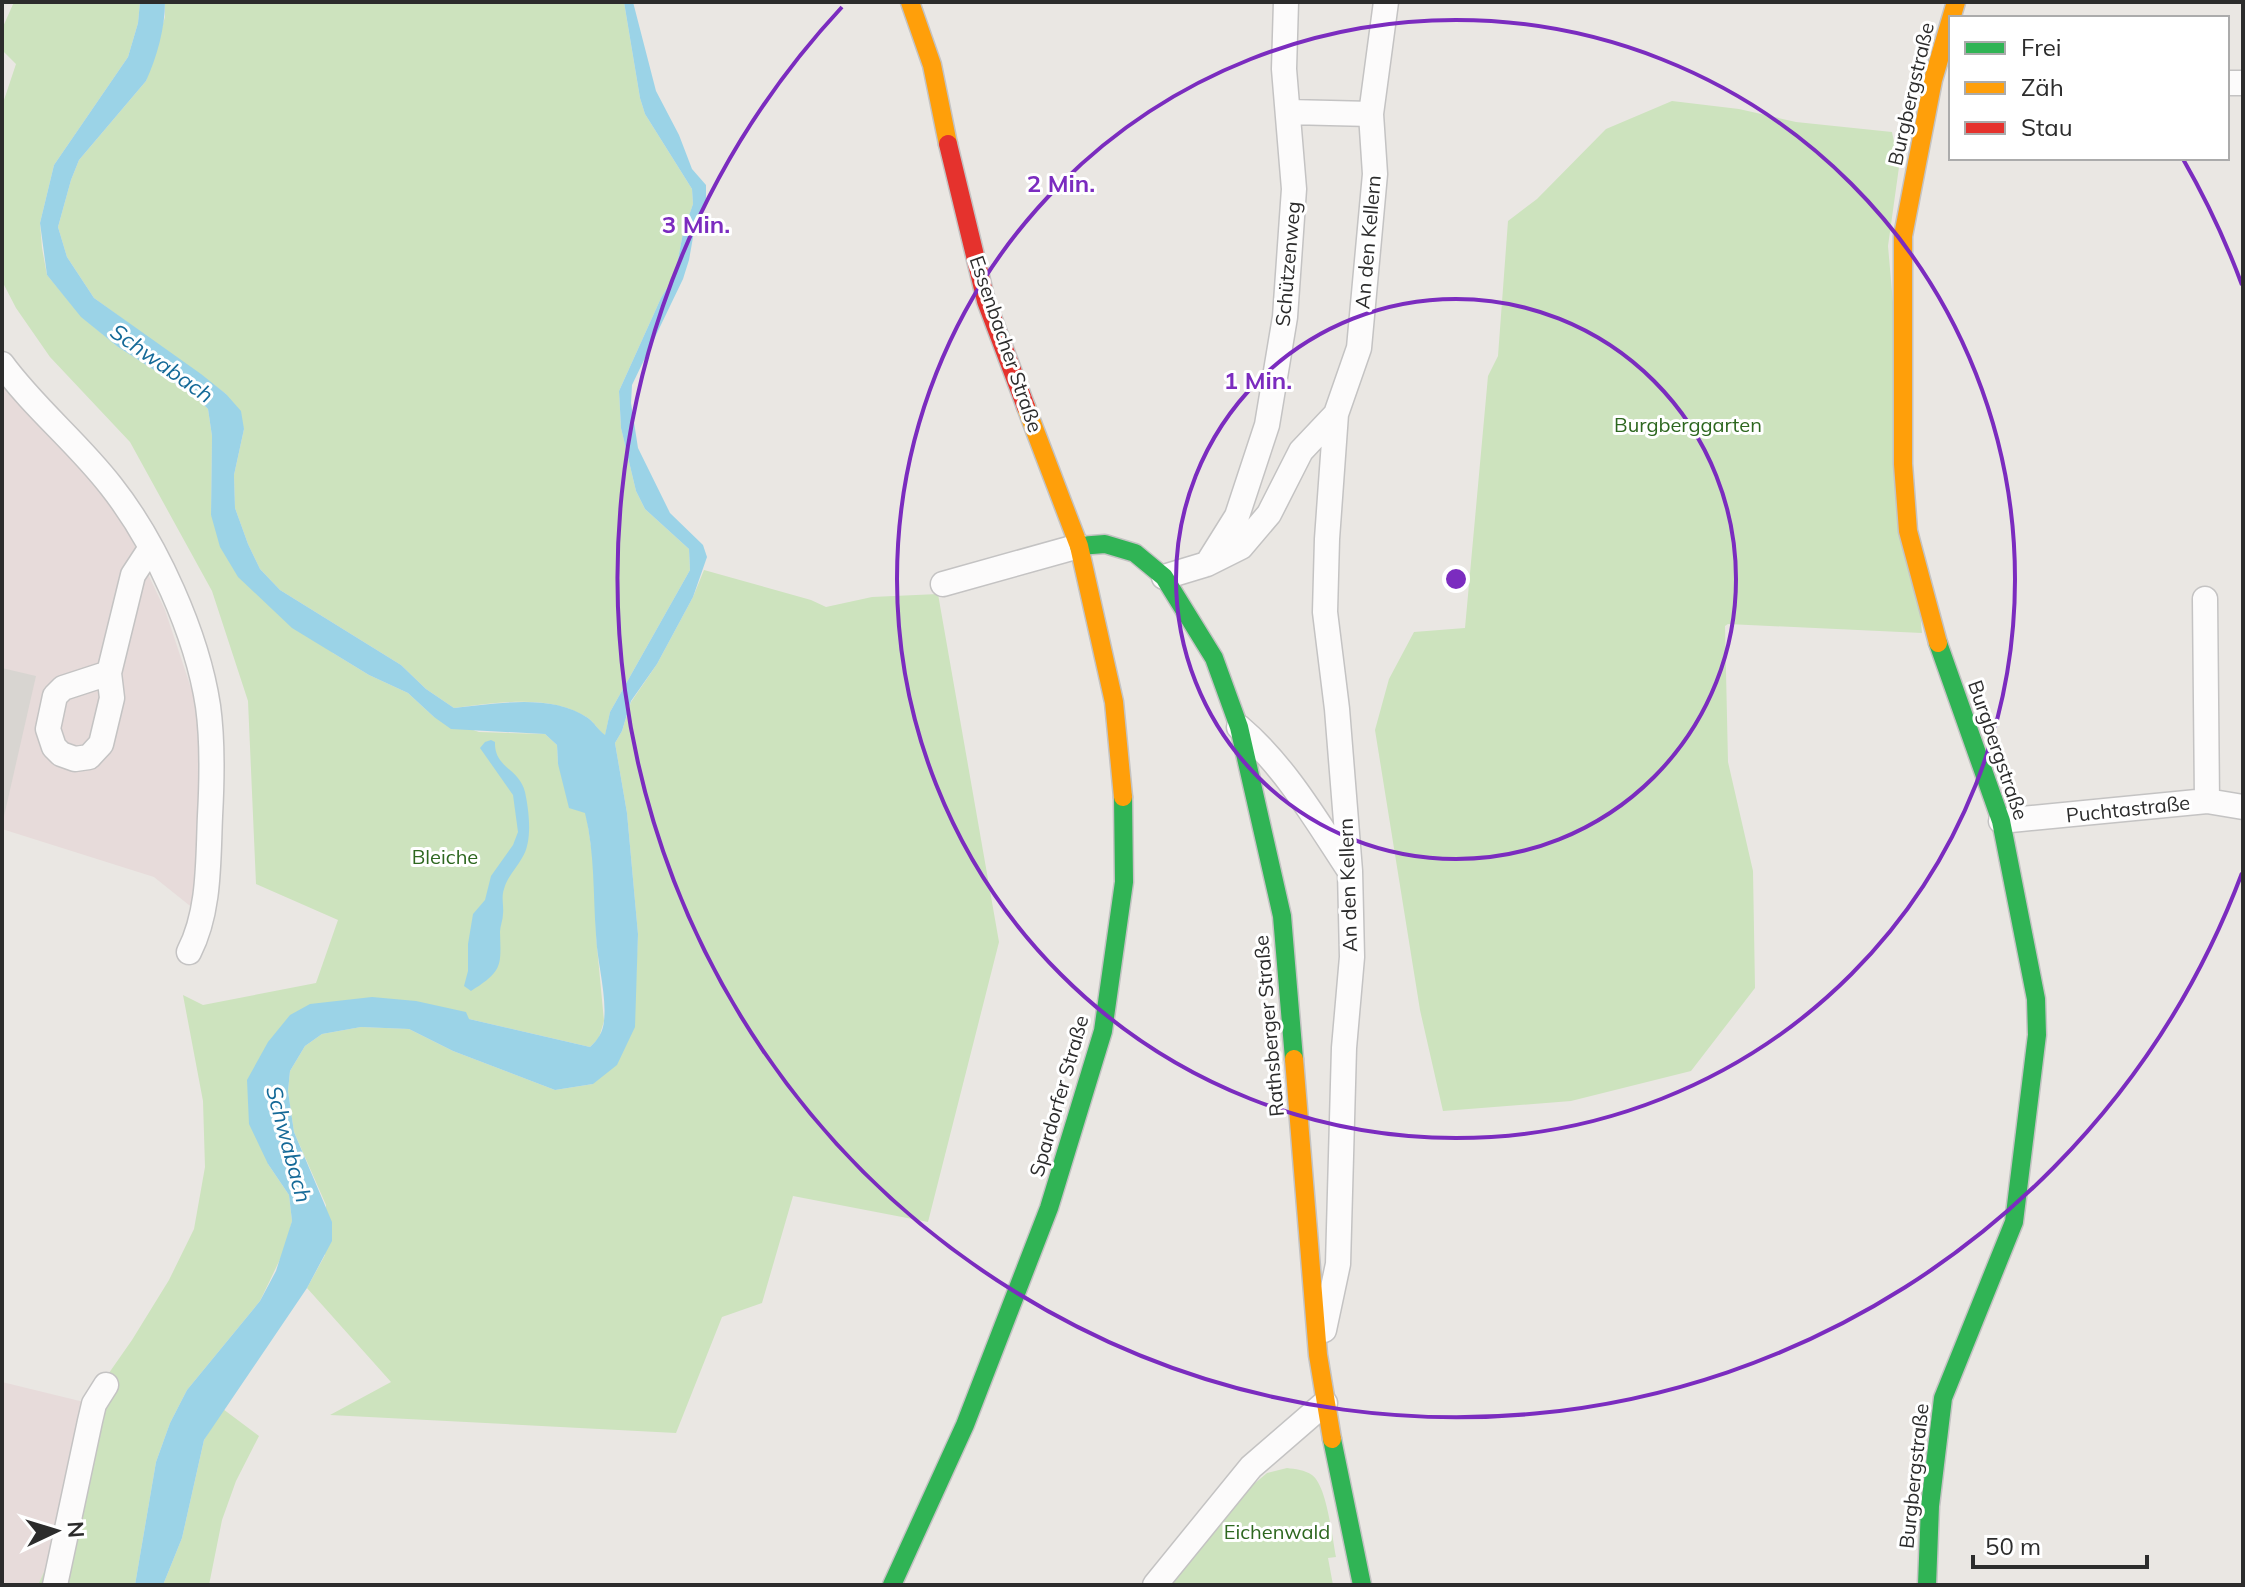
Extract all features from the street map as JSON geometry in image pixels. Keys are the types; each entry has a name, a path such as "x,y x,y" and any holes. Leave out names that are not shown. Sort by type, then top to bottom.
{"street":[{"name":"Essenbacher Straße","path":"910,2 932,65 951,159 986,301 1079,546"},
{"name":"Schützenweg","path":"1207,564 1237,516 1267,425 1277,376 1285,317 1294,189 1284,69 1286,2"},
{"name":"An den Kellern","path":"1318,1355 1338,1264 1344,1048 1352,957 1350,871 1337,709 1325,612 1327,539 1336,414 1359,348 1375,174 1371,114 1386,2"},
{"name":"Burgbergstraße","path":"1927,1585 1930,1506 1943,1398 2014,1222 2037,1035 2036,999 2001,821 1932,626 1908,531 1903,464 1903,236 1949,41"},
{"path":"1289,112 1371,114"},
{"path":"2,364 110,484 131,513 169,586 195,649 209,710 212,782 206,883 196,940 189,952"},
{"name":"An den Kellern","path":"1207,564 1241,547 1269,514 1301,451 1336,414"},
{"name":"Rathsberger Straße","path":"1079,546 1105,544 1135,553 1164,577 1214,658 1239,727 1282,916 1318,1355 1362,1585"},
{"path":"943,584 1079,546"},
{"name":"Spardorfer Straße","path":"892,1585 965,1425 1049,1208 1103,1031 1124,882 1125,816 1114,702 1079,546"},
{"path":"109,673 133,575 150,549"},
{"path":"1164,577 1207,564"},
{"path":"128,596 169,586"},
{"name":"Puchtastraße","path":"2205,599 2207,801"},
{"path":"1239,727 1261,746 1287,777 1350,871"},
{"name":"Puchtastraße","path":"2001,821 2207,801 2243,807"},
{"path":"55,1585 94,1404 106,1385"},
{"path":"1155,1585 1251,1467 1325,1403"}],"shaded area":[{"path":"2,385 89,476 119,513 165,610 196,703 202,804 194,909 154,877 2,829"},
{"path":"2,668 36,676 2,825"},
{"path":"2,1382 88,1403 49,1561 38,1585 2,1585"}],"green space":[{"name":"Bleiche","path":"14,2 140,2 138,23 128,57 54,165 40,223 47,275 82,317 118,347 195,396 208,409 212,436 211,515 333,653 369,675 408,693 434,717 479,732 545,734 557,745 558,764 586,813 595,872 596,936 604,1021 599,1038 590,1047 469,1019 290,1015 268,1164 289,1195 292,1221 284,1251 260,1301 187,1390 170,1423 156,1462 135,1585 38,1585 49,1561 88,1403 169,1280 194,1229 205,1167 203,1101 183,995 203,1005 316,983 338,920 256,884 248,701 212,591 130,442 50,357 16,308 2,281 2,106 16,64 2,50 2,29"},
{"path":"165,2 624,2 645,114 692,189 693,204 683,233 675,275 661,298 619,391 621,428 636,491 645,509 689,549 690,570 610,712 605,736 588,718 557,705 522,702 454,708 426,689 401,665 280,590 260,569 235,508 234,475 244,429 226,394 94,298 67,257 58,227 71,180 79,160 146,81 165,17"},
{"name":"Burgberggarten","path":"1672,101 1739,109 1796,122 1892,132 1899,167 1888,246 1922,633 1725,626 1728,762 1753,871 1755,988 1691,1071 1571,1101 1443,1111 1420,1010 1375,730 1389,679 1414,632 1465,628 1488,376 1498,356 1508,221 1537,199 1606,129"},
{"path":"704,570 826,607 872,597 938,594 999,942 928,1222 793,1196 762,1303 722,1317 676,1433 330,1415 391,1382 307,1288 325,1255 326,1205 294,1132 288,1091 290,1071 305,1046 322,1034 361,1027 409,1029 453,1051 555,1090 593,1084 636,977 638,934 627,813 615,743 631,702 657,664"},
{"path":"223,1409 259,1436 236,1481 222,1520 209,1585 163,1585 182,1538 204,1440"},
{"name":"Eichenwald","path":"1287,1468 1312,1475 1322,1490 1336,1557 1328,1558 1333,1585 1166,1585 1241,1495 1267,1473"}],"water":[{"name":"Schwabach","path":"140,2 165,2 157,52 146,81 79,160 58,227 67,257 94,298 201,374 241,411 244,429 234,475 235,508 260,569 280,590 401,665 426,689 454,708 522,702 557,705 588,718 605,735 610,712 690,570 689,549 645,509 636,491 621,428 619,391 661,298 675,275 683,233 693,204 692,189 645,114 624,2 633,2 656,91 679,135 692,169 706,185 706,203 695,226 683,279 632,385 631,403 638,448 670,513 703,545 707,557 693,597 657,664 631,701 615,743 627,813 638,934 635,1027 617,1065 593,1084 555,1090 453,1051 409,1029 361,1027 322,1034 305,1046 290,1071 288,1091 294,1132 332,1222 332,1241 307,1288 204,1440 182,1538 163,1585 135,1585 156,1462 170,1423 187,1390 260,1301 276,1271 292,1221 289,1195 268,1164 249,1124 247,1080 268,1042 290,1015 310,1004 372,997 416,1001 466,1012 469,1019 590,1047 601,1032 605,1011 588,828 585,813 569,808 558,764 557,745 545,734 451,729 408,693 369,675 292,628 238,577 220,547 211,515 212,436 208,409 195,396 118,347 81,317 47,275 40,223 54,165 128,57 138,23"},
{"path":"491,740 495,742 502,763 522,784 528,808 529,835 520,862 503,892 498,967 495,973 471,991 464,986 473,914 485,900 491,876 513,845 518,832 513,795 480,748"}],"traffic: fast":[{"path":"1079,546 1105,544 1135,553 1164,577 1214,658 1239,727 1282,916 1294,1059"},
{"path":"1927,1585 1930,1506 1943,1398 2014,1222 2037,1035 2036,999 2001,821 1938,643"},
{"path":"892,1585 965,1425 1049,1208 1103,1031 1124,882 1123,797"},
{"path":"1332,1439 1362,1585"}],"traffic: slow":[{"path":"910,2 932,65 948,144"},
{"path":"1952,16 1956,2"},
{"path":"1938,643 1908,531 1903,464 1903,236 1933,80 1949,26"},
{"path":"1026,407 1079,546 1114,702 1123,797"},
{"path":"1294,1059 1318,1355 1332,1439"}],"traffic: jam":[{"path":"948,144 986,301 1026,407"}]}
